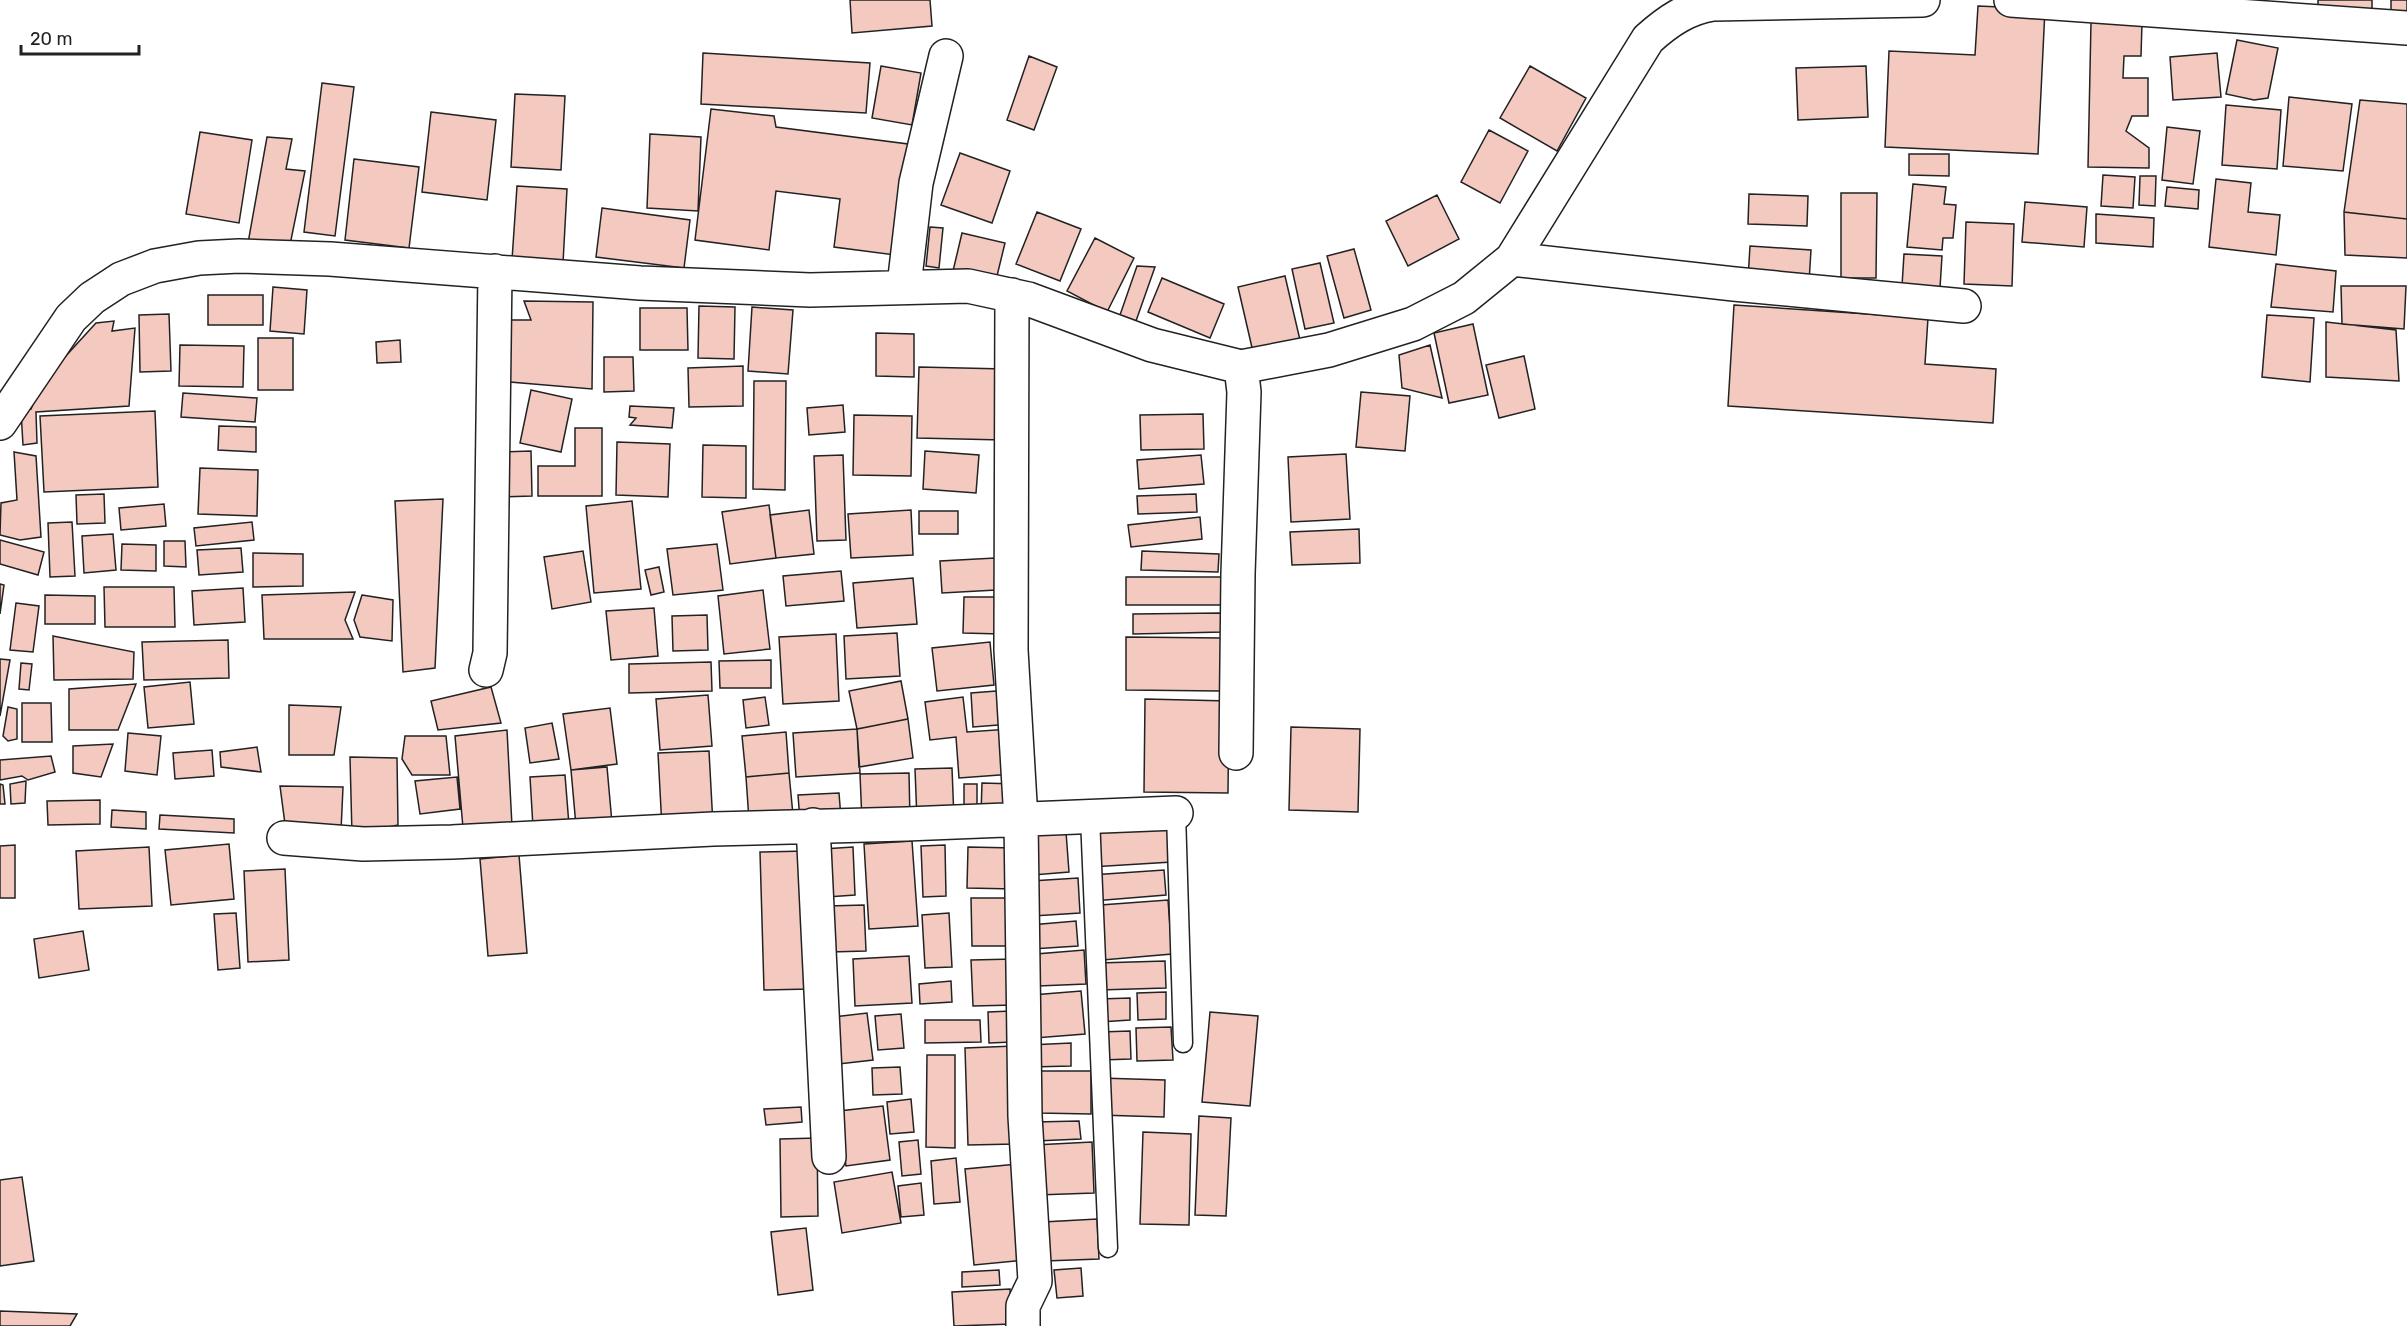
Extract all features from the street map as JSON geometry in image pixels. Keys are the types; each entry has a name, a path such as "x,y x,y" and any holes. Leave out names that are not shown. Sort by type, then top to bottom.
{"street":[{"path":"0,423 78,311 92,298 121,279 155,266 199,258 239,256 330,259 640,283 810,290 968,286 1012,295 1152,345 1242,367 1329,350 1413,324 1464,298 1512,259 1648,39 1679,15 1694,7 1713,4 1923,0"},
{"path":"2011,0 2392,18"},
{"path":"904,286 916,183 946,56"},
{"path":"1512,259 1734,284 1964,306"},
{"path":"486,670 490,653 495,272"},
{"path":"1012,295 1011,650 1021,820 1025,1116 1035,1281 1023,1306 1023,1326"},
{"path":"1236,753 1238,574 1244,392 1242,367"},
{"path":"284,838 363,844 452,842 813,825 1021,820 1176,813"},
{"path":"813,825 829,1157"}],"lane":[{"path":"1176,813 1183,1043"},
{"path":"1090,817 1108,1248"}],"building":[{"path":"850,0 930,0 932,26 852,33"},
{"path":"2318,0 2372,0 2372,11 2318,9"},
{"path":"2391,0 2407,0 2407,13 2391,12"},
{"path":"1978,6 2045,9 2038,154 1885,147 1889,51 1975,55"},
{"path":"2091,22 2142,23 2141,56 2124,56 2123,78 2148,78 2148,116 2132,116 2126,131 2149,148 2149,168 2088,167"},
{"path":"2237,40 2278,48 2268,98 2254,100 2226,94"},
{"path":"703,53 870,63 866,113 701,104"},
{"path":"2217,53 2221,97 2173,100 2170,57"},
{"path":"1029,56 1057,67 1034,130 1007,120"},
{"path":"881,66 921,73 912,125 872,118"},
{"path":"1530,66 1586,98 1557,151 1500,118"},
{"path":"1866,66 1868,117 1798,120 1796,68"},
{"path":"322,83 354,87 335,236 304,232"},
{"path":"515,94 565,96 561,170 511,167"},
{"path":"2289,97 2352,104 2343,171 2283,166"},
{"path":"2360,100 2407,104 2407,219 2344,212"},
{"path":"2226,105 2281,110 2277,169 2222,165"},
{"path":"711,109 774,116 776,127 908,144 895,255 834,247 840,199 776,191 769,250 695,240"},
{"path":"431,112 496,120 487,200 422,192"},
{"path":"2167,127 2200,131 2193,184 2162,180"},
{"path":"1489,130 1528,151 1500,203 1461,182"},
{"path":"200,132 252,140 239,223 186,214"},
{"path":"650,134 701,137 698,211 647,208"},
{"path":"267,137 292,139 286,169 305,171 290,245 248,243"},
{"path":"960,153 1010,171 992,223 941,205"},
{"path":"1909,154 1949,154 1949,176 1909,175"},
{"path":"354,159 419,167 409,248 345,240"},
{"path":"2103,175 2135,177 2133,208 2101,206"},
{"path":"2140,176 2156,176 2155,206 2139,205"},
{"path":"2216,179 2251,183 2248,212 2280,215 2276,255 2209,247"},
{"path":"1913,184 1946,187 1944,204 1956,205 1953,238 1943,238 1942,250 1907,247"},
{"path":"517,186 567,189 563,263 512,260"},
{"path":"2167,187 2199,190 2198,209 2165,206"},
{"path":"1841,193 1877,193 1876,278 1841,278"},
{"path":"1749,194 1808,196 1807,226 1748,224"},
{"path":"1437,195 1459,239 1408,266 1386,221"},
{"path":"2025,202 2087,207 2084,247 2022,242"},
{"path":"602,208 690,220 684,268 596,257"},
{"path":"1037,212 1081,229 1060,281 1016,264"},
{"path":"2344,212 2407,219 2407,258 2345,255"},
{"path":"2096,214 2154,218 2153,247 2096,243"},
{"path":"1966,222 2014,224 2012,286 1964,284"},
{"path":"930,227 943,228 939,268 926,266"},
{"path":"962,233 1005,243 996,280 953,271"},
{"path":"1095,238 1134,258 1107,312 1067,291"},
{"path":"1750,246 1811,250 1809,282 1748,279"},
{"path":"1354,249 1371,310 1344,318 1327,256"},
{"path":"1904,254 1942,256 1940,288 1902,286"},
{"path":"1320,263 1334,323 1305,329 1292,269"},
{"path":"2276,264 2336,271 2333,312 2271,307"},
{"path":"1137,266 1155,267 1136,321 1120,315"},
{"path":"1285,276 1300,340 1253,352 1238,287"},
{"path":"1162,278 1224,304 1210,338 1148,312"},
{"path":"2341,286 2406,286 2404,329 2342,324"},
{"path":"273,287 307,290 304,334 270,331"},
{"path":"208,295 263,295 263,325 208,325"},
{"path":"524,301 593,302 592,389 510,382 510,320 531,320"},
{"path":"1734,305 1928,318 1925,364 1996,369 1993,423 1728,406"},
{"path":"699,306 735,307 734,359 698,358"},
{"path":"752,307 793,310 788,374 748,371"},
{"path":"640,308 687,308 688,350 640,350"},
{"path":"169,314 171,371 140,372 139,315"},
{"path":"2267,315 2314,318 2310,382 2262,377"},
{"path":"114,321 112,331 135,328 129,406 36,412 37,443 23,445 21,411 31,409 42,382 96,323"},
{"path":"2326,322 2396,330 2399,381 2326,377"},
{"path":"1473,324 1488,395 1449,403 1434,333"},
{"path":"876,333 914,334 914,377 876,376"},
{"path":"258,338 293,338 293,390 258,390"},
{"path":"400,340 401,362 377,363 376,342"},
{"path":"180,345 244,346 243,387 179,386"},
{"path":"1430,345 1442,398 1402,388 1399,355"},
{"path":"1524,356 1535,409 1499,418 1486,365"},
{"path":"604,357 633,357 634,391 604,392"},
{"path":"743,366 743,406 689,407 688,368"},
{"path":"919,367 1005,369 1003,440 917,438"},
{"path":"754,381 786,381 785,490 753,489"},
{"path":"531,390 572,399 561,452 520,443"},
{"path":"1361,392 1410,396 1405,451 1356,447"},
{"path":"183,393 257,398 255,422 181,417"},
{"path":"843,405 845,432 809,435 807,408"},
{"path":"630,406 674,408 672,428 630,425 636,418 629,417"},
{"path":"155,411 158,487 44,492 40,416"},
{"path":"1203,414 1204,449 1141,450 1140,415"},
{"path":"854,415 912,416 911,476 853,475"},
{"path":"219,426 256,427 256,452 218,450"},
{"path":"575,428 602,428 602,496 538,496 538,466 575,466"},
{"path":"617,442 670,444 668,497 616,495"},
{"path":"703,445 746,446 746,498 702,497"},
{"path":"531,451 532,496 499,497 497,452"},
{"path":"925,451 979,455 976,493 923,489"},
{"path":"14,452 36,456 41,537 20,540 0,535 1,503 17,500"},
{"path":"1346,454 1350,519 1291,522 1288,457"},
{"path":"843,455 846,540 817,541 814,456"},
{"path":"1201,455 1204,484 1139,489 1137,460"},
{"path":"200,468 258,470 257,516 198,514"},
{"path":"104,494 105,523 77,524 76,495"},
{"path":"1196,494 1197,512 1138,514 1137,496"},
{"path":"443,499 435,668 403,672 395,501"},
{"path":"632,501 641,589 594,593 586,506"},
{"path":"164,504 166,526 121,530 119,508"},
{"path":"769,505 776,558 730,564 722,512"},
{"path":"809,510 814,554 776,558 770,515"},
{"path":"911,510 913,555 851,558 848,514"},
{"path":"919,511 958,511 958,534 919,534"},
{"path":"1200,517 1202,539 1131,547 1128,525"},
{"path":"72,522 75,576 50,577 48,523"},
{"path":"252,522 254,540 196,546 194,528"},
{"path":"1359,529 1360,563 1292,565 1290,532"},
{"path":"113,534 116,570 84,573 82,536"},
{"path":"0,540 44,552 38,575 0,564"},
{"path":"164,541 185,541 186,567 164,566"},
{"path":"122,544 156,545 156,571 121,570"},
{"path":"717,544 723,590 673,595 667,549"},
{"path":"241,548 243,572 199,575 197,550"},
{"path":"583,551 591,602 552,609 544,557"},
{"path":"1142,551 1219,554 1218,572 1141,570"},
{"path":"253,553 303,554 303,586 253,587"},
{"path":"995,558 996,590 942,593 940,561"},
{"path":"659,567 664,592 651,595 645,570"},
{"path":"841,571 844,601 786,606 783,576"},
{"path":"1126,577 1221,577 1221,605 1126,605"},
{"path":"913,578 917,624 857,628 853,583"},
{"path":"0,584 4,585 0,614"},
{"path":"104,587 174,587 175,627 105,627"},
{"path":"243,588 245,622 194,625 192,591"},
{"path":"763,590 770,649 724,654 718,596"},
{"path":"355,592 345,620 353,639 264,639 262,595"},
{"path":"45,595 95,596 95,624 45,624"},
{"path":"362,595 393,600 392,641 360,637 354,620"},
{"path":"964,597 1001,597 1001,634 963,633"},
{"path":"16,603 39,606 33,652 10,650"},
{"path":"654,608 658,656 611,660 606,611"},
{"path":"1222,613 1223,632 1133,634 1133,614"},
{"path":"707,615 708,650 673,651 672,616"},
{"path":"897,633 900,676 846,679 844,636"},
{"path":"836,634 839,701 783,704 779,637"},
{"path":"53,636 134,652 133,679 54,680"},
{"path":"1126,637 1222,638 1221,691 1126,690"},
{"path":"228,640 229,678 144,680 142,642"},
{"path":"990,642 994,685 937,691 932,648"},
{"path":"0,659 10,660 0,716"},
{"path":"771,660 771,688 720,688 719,661"},
{"path":"711,662 712,691 629,693 629,664"},
{"path":"21,663 32,664 29,690 19,689"},
{"path":"901,681 908,719 857,729 849,691"},
{"path":"190,682 194,724 148,728 144,687"},
{"path":"136,684 118,730 69,730 69,689"},
{"path":"491,687 501,723 438,730 431,701"},
{"path":"1009,690 1011,724 973,727 971,693"},
{"path":"708,695 712,746 660,750 656,699"},
{"path":"765,697 769,725 746,728 743,700"},
{"path":"963,697 967,732 1010,729 1013,774 959,778 956,737 930,740 925,702"},
{"path":"1145,699 1229,701 1228,793 1144,792"},
{"path":"22,703 51,703 52,742 22,742"},
{"path":"289,705 341,707 334,755 289,755"},
{"path":"8,707 17,709 17,739 8,741 3,736"},
{"path":"610,708 617,764 571,770 563,714"},
{"path":"908,719 913,758 859,767 857,729"},
{"path":"552,723 559,759 530,763 525,728"},
{"path":"1291,727 1360,729 1358,812 1289,810"},
{"path":"857,729 860,773 796,777 793,733"},
{"path":"507,730 512,826 463,828 455,736"},
{"path":"786,732 789,773 746,777 742,736"},
{"path":"128,733 161,736 157,775 125,771"},
{"path":"405,736 446,736 450,775 412,775 402,759"},
{"path":"113,744 101,777 73,773 73,746"},
{"path":"257,747 261,772 221,767 220,752"},
{"path":"212,750 214,776 175,779 173,753"},
{"path":"709,751 713,825 662,828 658,753"},
{"path":"51,756 55,772 28,780 22,776 0,780 0,760"},
{"path":"350,757 397,758 398,825 352,835"},
{"path":"607,767 612,823 576,826 571,770"},
{"path":"952,768 954,819 917,820 915,769"},
{"path":"789,773 793,815 749,820 746,777"},
{"path":"909,773 910,820 862,822 860,774"},
{"path":"565,775 569,825 533,827 530,777"},
{"path":"457,777 460,809 420,814 415,781"},
{"path":"26,781 25,803 11,804 10,784"},
{"path":"982,783 1017,784 1017,815 981,814"},
{"path":"0,784 3,785 5,804 0,804"},
{"path":"964,784 977,784 977,808 964,809"},
{"path":"280,786 343,787 341,831 285,824"},
{"path":"839,793 841,818 800,821 798,795"},
{"path":"100,800 100,824 48,825 47,801"},
{"path":"112,810 146,812 146,829 111,827"},
{"path":"160,815 234,819 234,833 159,829"},
{"path":"1169,819 1172,862 1091,867 1088,823"},
{"path":"1066,832 1069,872 1033,875 1030,835"},
{"path":"912,841 918,926 869,929 864,844"},
{"path":"229,844 234,899 171,905 165,850"},
{"path":"15,845 15,898 0,898 0,846"},
{"path":"945,845 946,896 923,897 921,846"},
{"path":"149,847 152,906 79,909 76,851"},
{"path":"853,847 855,895 827,897 823,849"},
{"path":"968,847 1015,848 1014,889 967,888"},
{"path":"806,851 810,989 764,990 760,852"},
{"path":"519,855 527,953 488,956 480,859"},
{"path":"285,869 289,960 248,962 244,871"},
{"path":"1164,870 1166,895 1093,901 1091,875"},
{"path":"1078,878 1080,913 1033,916 1031,881"},
{"path":"971,898 1009,898 1009,946 972,946"},
{"path":"1168,900 1172,954 1091,961 1087,906"},
{"path":"864,905 866,951 830,952 828,906"},
{"path":"236,913 240,968 218,970 214,914"},
{"path":"949,913 952,967 925,968 922,915"},
{"path":"1076,921 1078,946 1032,949 1030,925"},
{"path":"83,931 89,970 39,978 34,939"},
{"path":"1084,950 1086,984 1038,986 1036,954"},
{"path":"909,956 912,1003 855,1006 853,959"},
{"path":"1014,959 1015,1005 973,1006 971,960"},
{"path":"1165,961 1166,988 1099,990 1098,963"},
{"path":"951,981 952,1002 920,1004 919,984"},
{"path":"1081,991 1085,1034 1035,1038 1032,995"},
{"path":"1166,992 1166,1019 1138,1020 1137,993"},
{"path":"1130,998 1130,1020 1100,1022 1099,999"},
{"path":"1011,1011 1012,1042 989,1043 988,1012"},
{"path":"1210,1012 1258,1016 1250,1106 1202,1102"},
{"path":"867,1013 873,1060 830,1065 825,1018"},
{"path":"901,1014 904,1048 878,1050 875,1016"},
{"path":"925,1020 980,1020 981,1042 925,1043"},
{"path":"1171,1027 1173,1060 1137,1061 1136,1028"},
{"path":"1130,1031 1131,1059 1101,1060 1100,1032"},
{"path":"1071,1043 1071,1066 1030,1067 1029,1045"},
{"path":"1014,1046 1016,1144 968,1145 965,1048"},
{"path":"927,1055 955,1055 955,1148 926,1147"},
{"path":"900,1067 902,1094 873,1095 872,1068"},
{"path":"1037,1071 1091,1071 1091,1114 1038,1113"},
{"path":"1100,1078 1165,1080 1164,1117 1099,1115"},
{"path":"911,1099 914,1132 890,1134 887,1102"},
{"path":"883,1106 890,1160 846,1166 839,1111"},
{"path":"801,1107 802,1122 766,1125 764,1109"},
{"path":"1199,1116 1231,1118 1226,1216 1195,1215"},
{"path":"1079,1121 1081,1139 1036,1141 1035,1122"},
{"path":"1143,1132 1191,1134 1189,1225 1140,1224"},
{"path":"817,1138 818,1216 781,1217 780,1139"},
{"path":"918,1140 921,1174 902,1176 899,1142"},
{"path":"1092,1142 1094,1193 1037,1195 1034,1145"},
{"path":"956,1158 960,1202 934,1204 931,1161"},
{"path":"1018,1164 1027,1260 974,1265 965,1169"},
{"path":"892,1172 901,1223 842,1233 834,1182"},
{"path":"22,1177 34,1261 0,1266 0,1180"},
{"path":"921,1183 924,1215 901,1217 898,1186"},
{"path":"1097,1219 1099,1259 1045,1261 1043,1222"},
{"path":"806,1228 813,1290 778,1295 771,1232"},
{"path":"1081,1268 1083,1296 1057,1298 1054,1270"},
{"path":"999,1270 1000,1285 962,1287 962,1272"},
{"path":"1010,1289 1012,1324 954,1326 952,1292"},
{"path":"0,1311 77,1314 70,1326 0,1326"}]}
